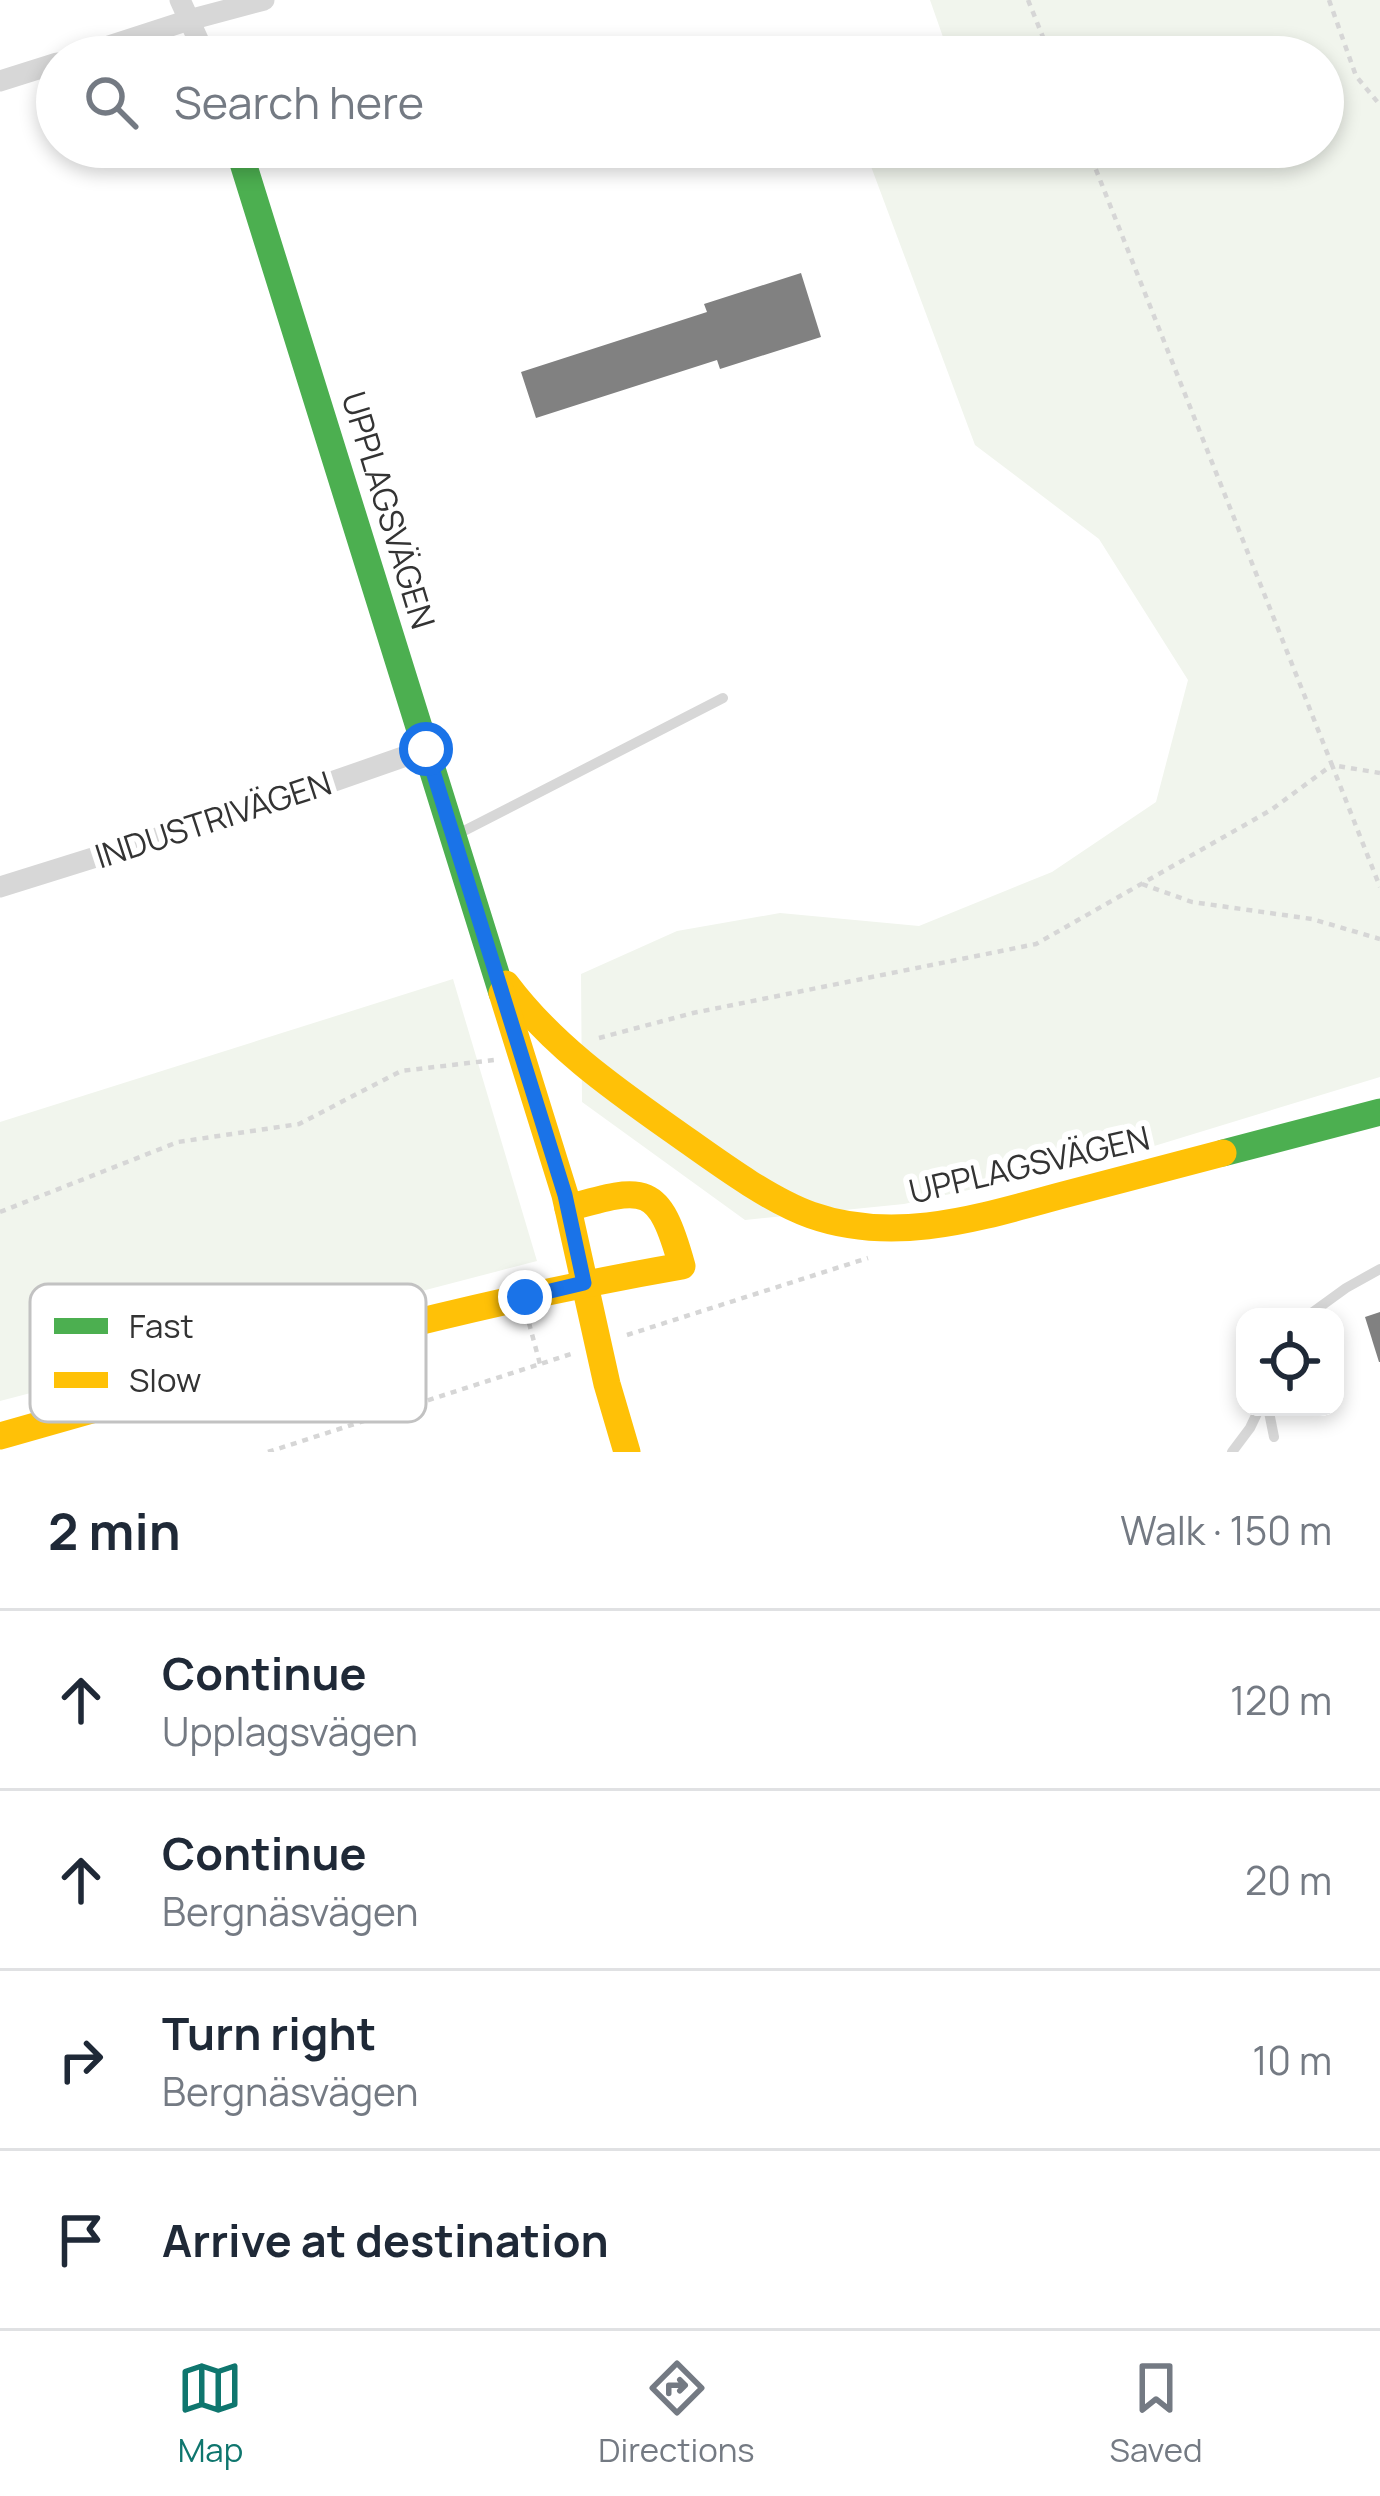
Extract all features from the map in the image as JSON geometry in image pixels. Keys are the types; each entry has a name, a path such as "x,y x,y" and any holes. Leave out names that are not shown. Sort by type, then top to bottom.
{"street":[{"path":"123,36 184,10 264,0"},
{"path":"0,81 36,70"},
{"name":"UPPLAGSVÄGEN","path":"245,168 568,1208 627,1452"},
{"name":"INDUSTRIVÄGEN","path":"0,887 426,749"},
{"name":"UPPLAGSVÄGEN","path":"492,964 530,1016 562,1048 652,1115 795,1209 876,1231 961,1222 1380,1112"},
{"path":"426,1322 584,1283 682,1266 669,1220 659,1203 646,1194 633,1192 568,1208"},
{"path":"0,1436 47,1422"}],"lane":[{"path":"453,836 723,698"},
{"path":"1318,1308 1380,1269"},
{"path":"1232,1452 1258,1416"},
{"path":"1267,1416 1274,1437"}],"path":[{"path":"1028,0 1043,36"},
{"path":"1329,0 1342,36"},
{"path":"1344,42 1356,76 1380,105"},
{"path":"1095,168 1380,887"},
{"path":"562,1048 693,1013 1036,944 1271,810 1332,765 1380,772"},
{"path":"1142,884 1192,902 1312,919 1380,939"},
{"path":"0,1212 178,1142 299,1124 401,1071 521,1056"},
{"path":"426,1401 871,1257"},
{"path":"268,1452 361,1422"}],"shaded area":[{"path":"930,0 1380,0 1380,1077 1115,1158 904,1204 745,1220 582,1102 581,974 677,931 780,913 919,926 1052,872 1156,802 1188,680 1099,539 975,445 872,168 1344,168 1344,36 943,36"},
{"path":"453,979 537,1261 426,1290 426,1284 30,1284 30,1393 0,1401 0,1122"}],"building":[{"path":"801,273 821,337 720,369 717,360 536,418 521,372 707,312 704,304"},
{"path":"1380,1312 1380,1362 1379,1362 1365,1317"}],"traffic: fast":[{"path":"245,168 502,993"},
{"path":"1223,1153 1380,1112"}],"traffic: slow":[{"path":"506,984 562,1045 648,1113 776,1199 843,1224 906,1228 970,1219 1223,1153"},
{"path":"502,993 565,1195 627,1452"},
{"path":"426,1320 682,1266 665,1219 646,1198 615,1196 568,1208"},
{"path":"0,1436 50,1422"}],"route":[{"path":"426,749 565,1195 584,1283 525,1297"}]}
